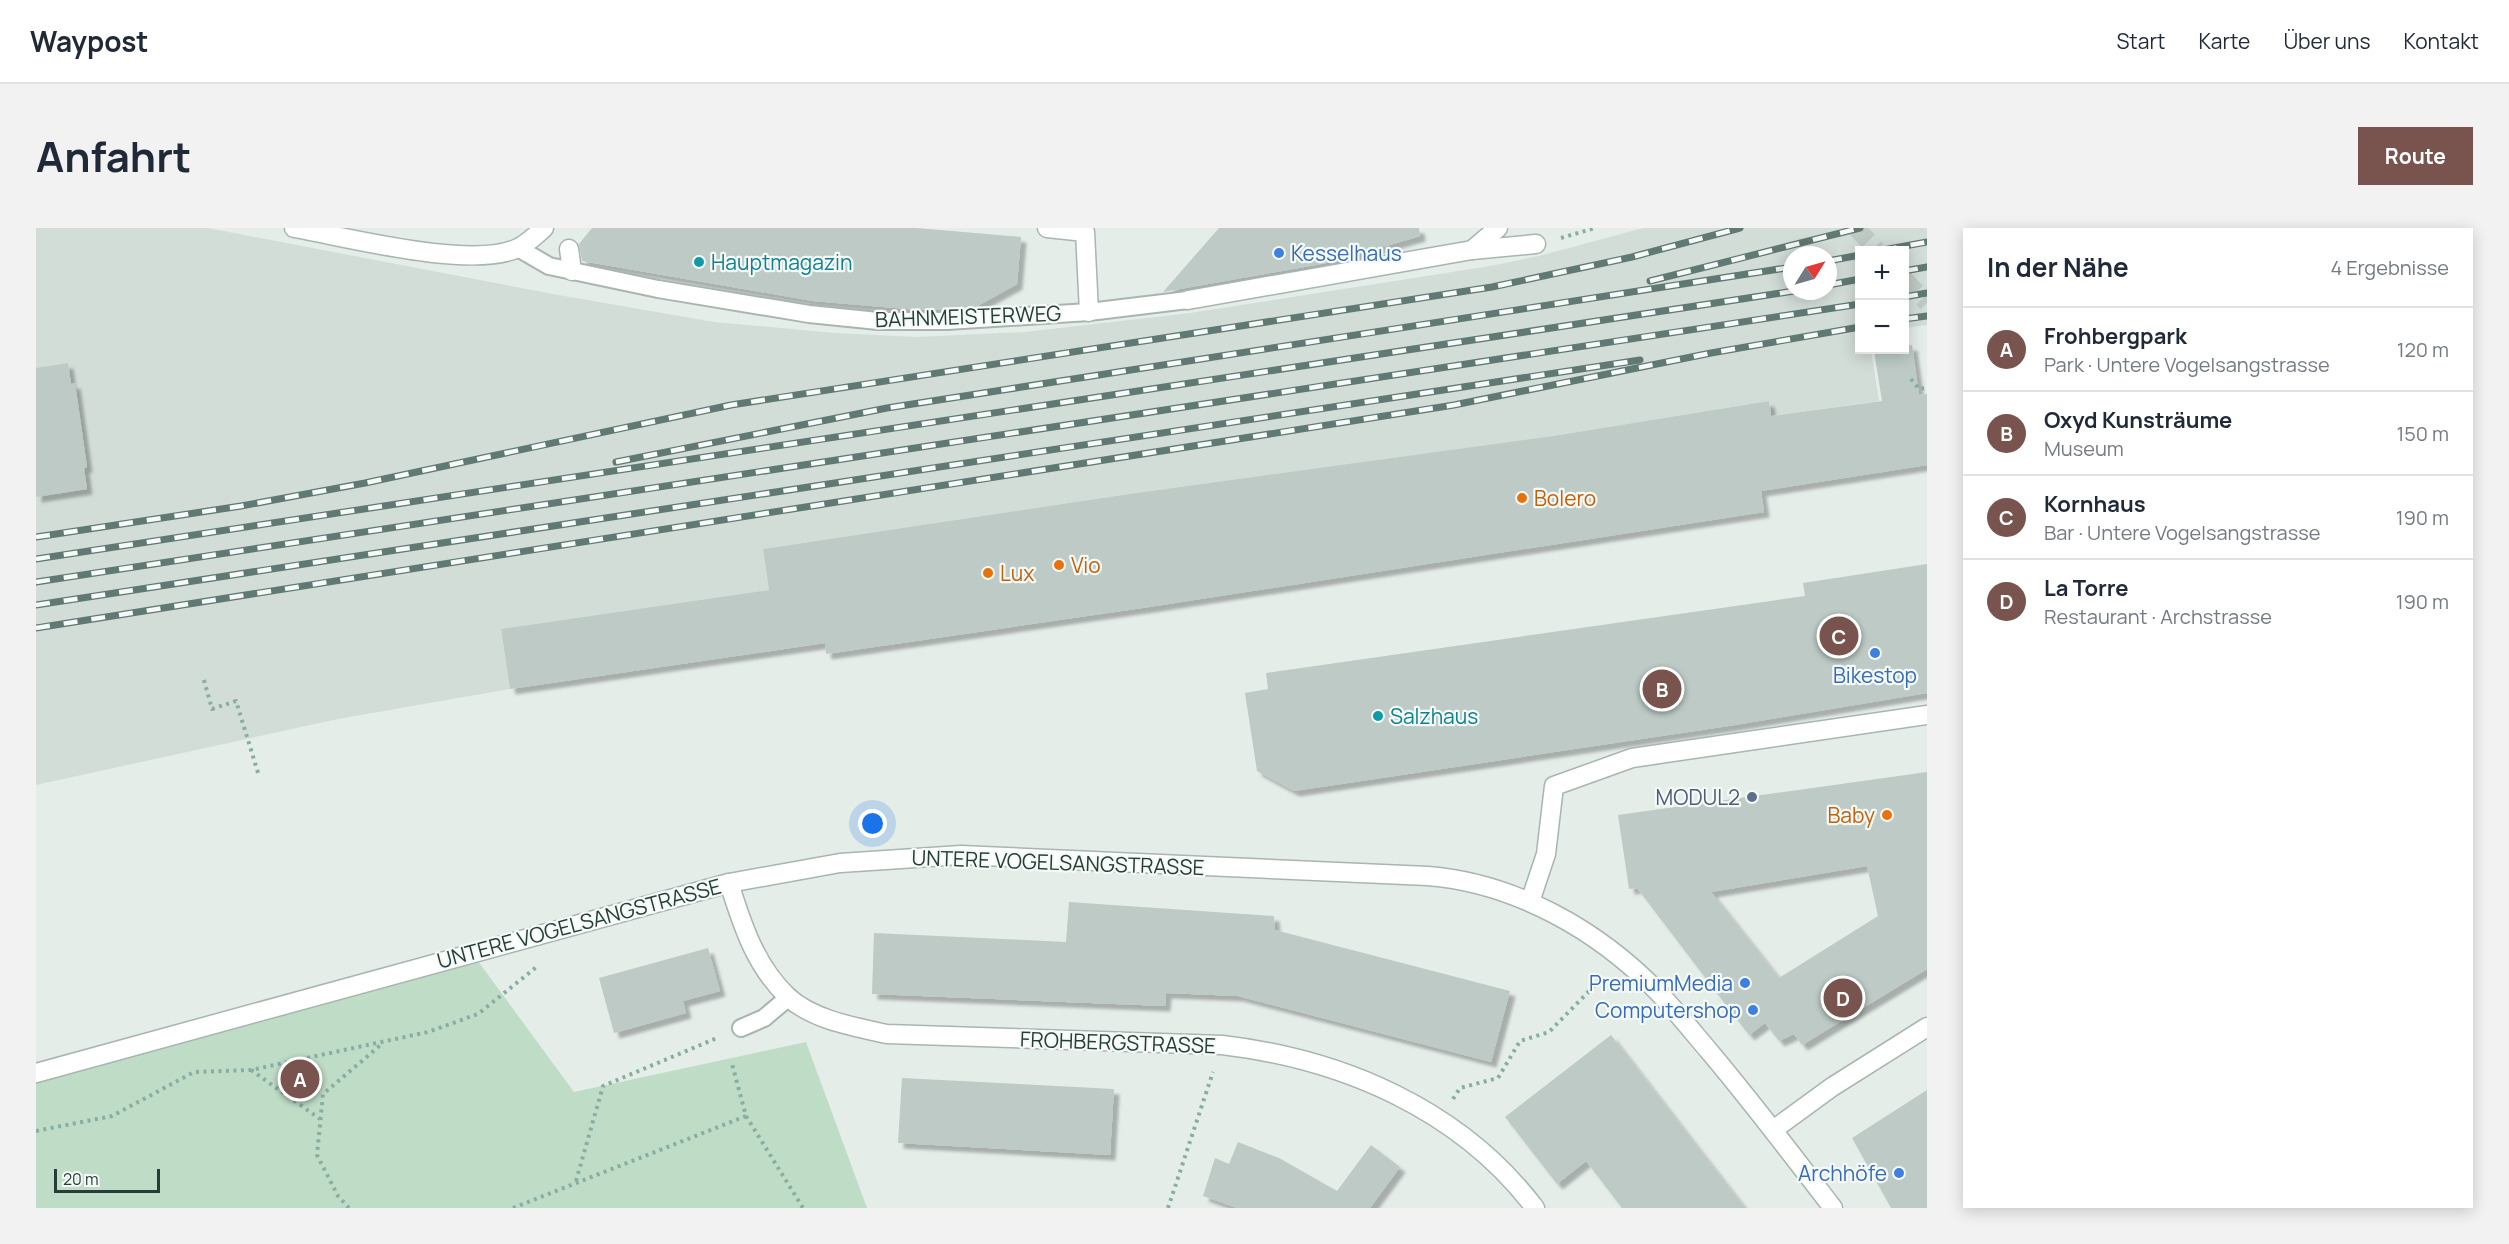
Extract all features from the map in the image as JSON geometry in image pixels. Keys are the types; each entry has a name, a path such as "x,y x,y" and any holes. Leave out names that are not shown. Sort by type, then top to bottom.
{"street":[{"path":"294,228 431,253 460,255 492,255 518,248 544,228"},
{"path":"1047,228 1085,232 1089,312"},
{"path":"1472,250 1498,228"},
{"path":"1188,300 1533,239"},
{"path":"569,249 572,271"},
{"path":"1530,902 1546,854 1554,786 1632,758 1927,715"},
{"name":"UNTERE VOGELSANGSTRASSE","path":"36,1073 729,883 840,863 962,855 1450,878 1490,888 1530,902 1580,929 1632,967 1676,1012 1740,1087 1833,1208"},
{"name":"FROHBERGSTRASSE","path":"729,883 747,936 758,959 789,997 814,1012 852,1026 887,1034 1222,1045 1297,1058 1336,1069 1388,1089 1438,1118 1494,1161 1535,1208"},
{"path":"1773,1130 1832,1087 1927,1027"}],"lane":[{"name":"BAHNMEISTERWEG","path":"518,248 549,266 658,289 809,314 878,321 947,321 1089,312 1188,300"},
{"path":"741,1028 764,1018 789,997"}],"path":[{"path":"1533,239 1595,228"},
{"path":"1911,379 1919,389 1927,388"},
{"path":"204,680 212,709 236,701 259,776"},
{"path":"36,1131 112,1116 194,1072 251,1070 428,1032 478,1014 544,961"},
{"path":"1467,1086 1498,1078 1520,1041 1549,1032 1600,980"},
{"path":"576,1182 603,1086 741,1028"},
{"path":"349,1208 338,1196 317,1155 323,1094 383,1042"},
{"path":"1168,1208 1222,1045"},
{"path":"732,1064 746,1116 803,1208"},
{"path":"251,1070 320,1120"},
{"path":"513,1208 746,1116"}],"shaded area":[{"path":"36,228 208,228 553,294 714,322 835,333 916,337 1025,332 1190,313 1490,266 1539,256 1643,228 1927,228 1927,325 1909,327 1909,246 1855,246 1855,354 1872,354 1879,401 1771,416 1769,401 1553,436 1129,494 763,549 769,590 501,629 510,689 338,719 36,785"}],"green space":[{"path":"472,953 574,1092 806,1042 867,1208 36,1208 36,1073"}],"building":[{"path":"592,228 916,228 1021,237 1017,284 972,309 919,310 813,301 582,261 579,244"},
{"name":"Kesselhaus","path":"1219,228 1419,228 1420,236 1332,262 1163,292"},
{"path":"1909,345 1912,345 1919,395 1927,394 1927,465 1761,491 1764,512 1149,607 826,654 825,643 510,689 501,629 769,590 763,549 1129,494 1553,436 1769,401 1771,416 1882,401 1874,354 1909,354"},
{"path":"68,363 71,384 75,383 87,467 84,468 87,489 36,497 36,368"},
{"path":"1927,564 1927,693 1735,725 1294,791 1257,771 1245,693 1268,689 1266,673 1805,596 1803,583"},
{"path":"1927,772 1927,969 1802,1045 1794,1034 1779,1041 1765,1023 1749,1035 1637,888 1629,889 1618,815","holes":["1867,866 1878,916 1779,978 1711,892"]},
{"path":"1069,902 1274,916 1275,930 1510,991 1491,1062 1238,996 1166,993 1165,1006 872,994 874,933 1066,942"},
{"path":"708,948 720,991 683,1001 686,1013 614,1033 599,978"},
{"path":"1611,1035 1745,1208 1622,1208 1586,1161 1557,1184 1505,1117"},
{"path":"902,1078 1114,1089 1110,1155 898,1143"},
{"name":"Archhöfe","path":"1927,1090 1927,1208 1891,1208 1852,1138"},
{"path":"1238,1142 1279,1158 1337,1191 1371,1145 1400,1167 1370,1208 1237,1208 1203,1196 1215,1158 1229,1164"}],"tunnel":[{"path":"1856,228 1873,246"},
{"path":"1909,284 1927,303"}],"railway":[{"path":"36,537 241,506 365,483 731,405 1492,287 1632,257 1740,228"},
{"path":"1650,281 1860,228"},
{"path":"1905,246 1927,242"},
{"path":"1837,259 1855,256"},
{"path":"1909,270 1927,267"},
{"path":"616,462 887,408 1783,268"},
{"path":"1837,283 1855,280"},
{"path":"36,559 1783,293"},
{"path":"1909,296 1927,293"},
{"path":"36,582 1855,305"},
{"path":"1909,318 1927,316"},
{"path":"36,628 1454,405 1711,353 1855,328"},
{"path":"36,605 1640,360"}],"place":[{"name":"Kesselhaus","path":"1279,253"},
{"name":"Hauptmagazin","path":"699,262"},
{"name":"Bolero","path":"1522,498"},
{"name":"Vio","path":"1059,565"},
{"name":"Lux","path":"988,573"},
{"name":"Kornhaus","path":"1839,636"},
{"name":"Bikestop","path":"1875,653"},
{"name":"Oxyd Kunsträume","path":"1662,689"},
{"name":"Salzhaus","path":"1378,716"},
{"name":"MODUL2","path":"1752,797"},
{"name":"Baby","path":"1887,815"},
{"name":"PremiumMedia","path":"1745,983"},
{"name":"La Torre","path":"1843,998"},
{"name":"Computershop","path":"1753,1010"},
{"name":"Frohbergpark","path":"300,1079"},
{"name":"Archhöfe","path":"1899,1173"}]}
